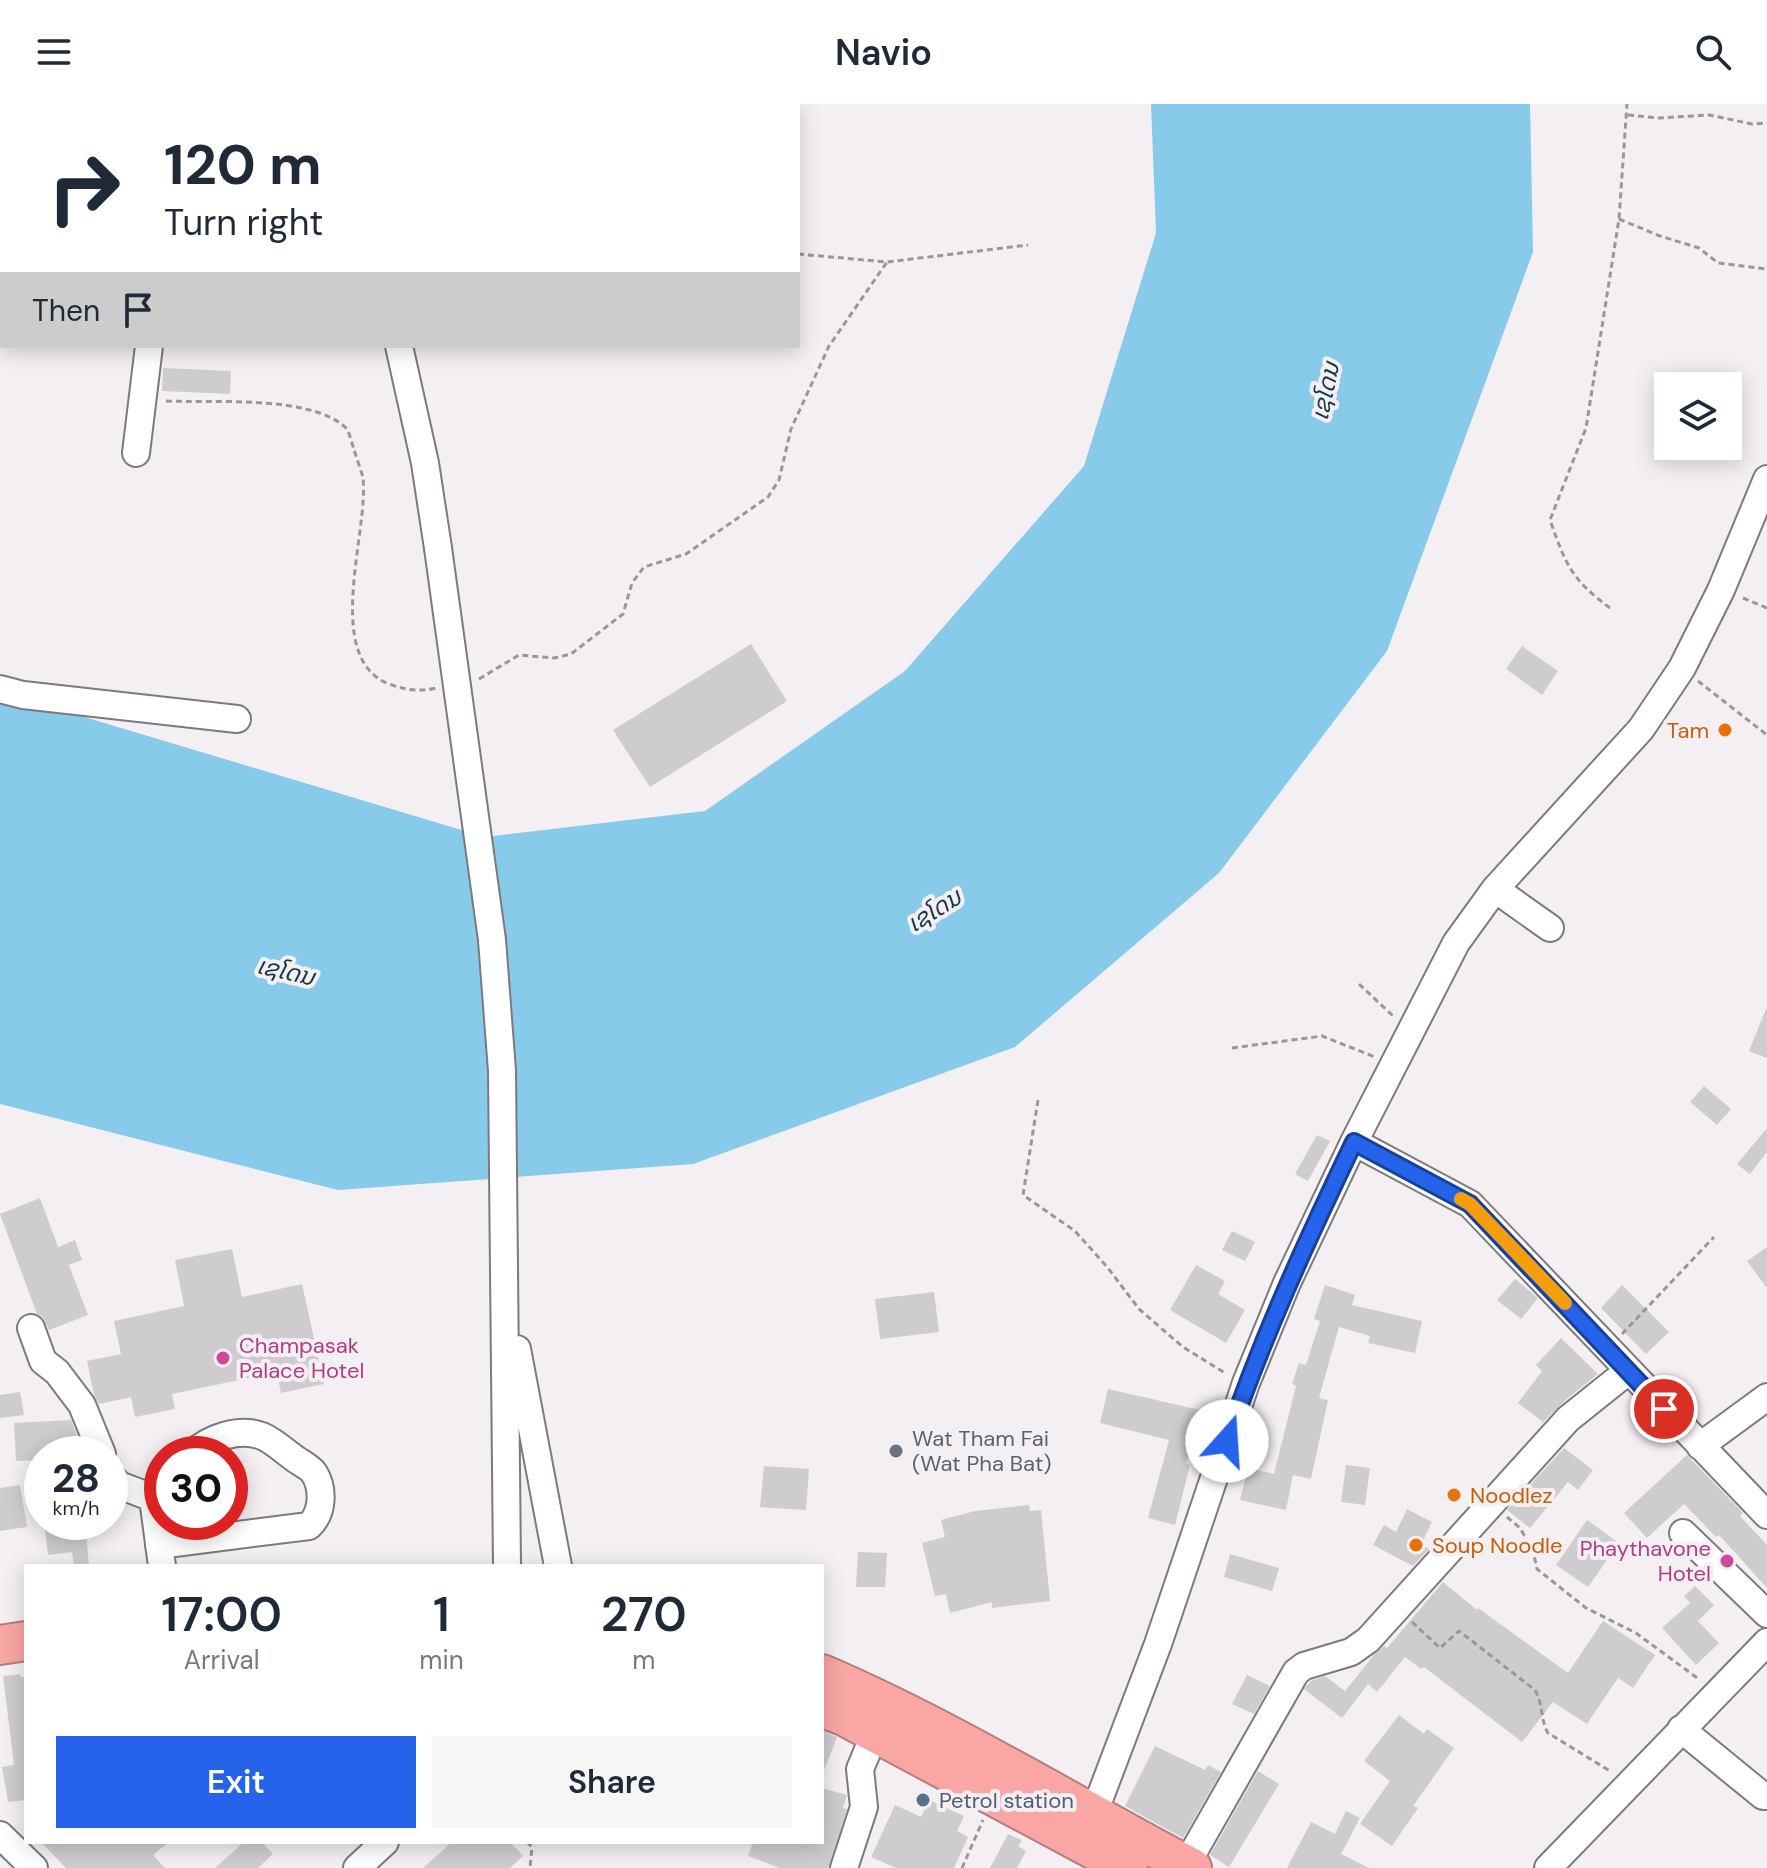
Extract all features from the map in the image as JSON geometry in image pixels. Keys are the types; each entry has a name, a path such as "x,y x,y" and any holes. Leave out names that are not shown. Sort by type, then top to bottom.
{"highway":[{"path":"0,1619 24,1615"},
{"path":"0,1645 24,1641"},
{"path":"824,1675 863,1692 1085,1827 1128,1868"},
{"path":"824,1709 995,1795 1189,1866"}],"street":[{"path":"136,453 149,348"},
{"path":"399,348 425,463 492,940 502,1071 507,1564"},
{"path":"1085,1827 1158,1644 1246,1383 1287,1283 1354,1142 1456,943 1495,889 1641,729 1682,668 1721,590 1767,479"},
{"path":"0,689 23,695 237,719"},
{"path":"1495,889 1550,928"},
{"path":"1354,1142 1470,1204 1767,1515"},
{"path":"503,1270 558,1564"},
{"path":"31,1328 43,1361 57,1372 82,1405 95,1436"},
{"path":"1189,1866 1296,1672 1304,1666 1351,1652 1368,1640 1568,1419 1628,1371"},
{"path":"1700,1446 1767,1397"},
{"path":"226,1436 259,1435 313,1473 321,1498 319,1512 309,1526 248,1538"},
{"path":"1683,1533 1767,1614"},
{"path":"160,1555 237,1540"},
{"path":"1548,1868 1767,1642"},
{"path":"1681,1729 1763,1796 1767,1796"},
{"path":"844,1868 864,1807 860,1769 875,1733"},
{"path":"0,1835 34,1868"},
{"path":"357,1868 383,1844"}],"path":[{"path":"1610,608 1583,588 1564,559 1550,520 1586,428 1619,219 1627,104"},
{"path":"1627,115 1658,118 1709,115 1752,124 1767,123"},
{"path":"1619,219 1699,248 1718,263 1767,269"},
{"path":"800,254 887,262 1028,245"},
{"path":"779,480 791,429 829,346 887,262"},
{"path":"1721,590 1767,608"},
{"path":"1682,668 1767,735"},
{"path":"1359,984 1410,1032"},
{"path":"1232,1048 1322,1036 1393,1065"},
{"path":"1038,1100 1023,1195 1075,1231 1139,1309 1183,1347 1246,1383"},
{"path":"1608,1348 1714,1237"},
{"path":"1490,1503 1520,1528 1533,1551 1537,1569 1586,1608 1647,1640 1716,1692"},
{"path":"1398,1610 1440,1648 1459,1631 1535,1690 1548,1733 1630,1783"},
{"path":"962,1868 995,1795"},
{"path":"529,1844 532,1847 530,1868"}],"water":[{"name":"ເຊໂດນ","path":"1151,104 1530,104 1533,252 1387,651 1219,873 1015,1047 693,1164 338,1190 0,1104 0,697 71,713 485,837 705,811 905,671 1084,466 1156,233"}],"building":[{"path":"163,368 231,371 230,394 162,391"},
{"path":"751,644 787,701 650,787 613,730"},
{"path":"1522,646 1558,671 1542,695 1506,669"},
{"path":"1767,1009 1767,1058 1749,1051"},
{"path":"1704,1086 1731,1109 1717,1125 1690,1102"},
{"path":"1767,1128 1767,1152 1750,1174 1737,1164"},
{"path":"1317,1135 1330,1141 1308,1181 1295,1174"},
{"path":"40,1198 58,1247 75,1240 82,1260 69,1265 88,1315 49,1330 42,1316 37,1314 0,1214"},
{"path":"1232,1231 1255,1242 1245,1261 1222,1250"},
{"path":"1767,1247 1767,1288 1747,1261"},
{"path":"232,1249 242,1297 302,1284 324,1384 281,1393 277,1372 172,1394 175,1409 135,1417 131,1397 99,1404 87,1361 121,1354 114,1321 184,1306 175,1260"},
{"path":"1196,1265 1225,1281 1218,1294 1245,1310 1226,1343 1170,1310"},
{"path":"1515,1279 1538,1298 1521,1319 1497,1300"},
{"path":"1325,1285 1355,1295 1352,1305 1422,1321 1415,1353 1368,1343 1370,1336 1339,1327 1319,1398 1328,1400 1311,1479 1293,1475 1286,1510 1240,1500 1248,1468 1274,1474 1296,1386 1292,1384 1299,1363 1306,1365 1320,1321 1314,1319"},
{"path":"1622,1285 1669,1332 1646,1354 1601,1308"},
{"path":"934,1292 939,1332 880,1339 875,1299"},
{"path":"1561,1338 1598,1374 1543,1422 1518,1403 1542,1371 1536,1365"},
{"path":"1108,1389 1200,1410 1175,1525 1148,1518 1169,1440 1100,1423"},
{"path":"20,1392 24,1415 0,1418 0,1395"},
{"path":"71,1420 77,1436 24,1436 24,1461 16,1461 14,1423"},
{"path":"1564,1448 1593,1470 1578,1490 1568,1482 1530,1528 1507,1510"},
{"path":"1687,1455 1743,1513 1740,1516 1767,1545 1767,1588 1719,1535 1716,1537 1684,1504 1647,1538 1624,1513"},
{"path":"1346,1465 1370,1468 1365,1505 1341,1502"},
{"path":"764,1466 809,1469 806,1510 760,1507"},
{"path":"20,1485 24,1527 0,1531 0,1488"},
{"path":"1029,1505 1030,1511 1041,1510 1050,1601 992,1608 992,1602 950,1613 946,1594 935,1596 922,1543 945,1537 941,1520 975,1511"},
{"path":"1407,1509 1432,1522 1421,1545 1429,1549 1413,1566 1373,1545 1384,1525 1396,1532"},
{"path":"1587,1520 1619,1543 1588,1587 1556,1565"},
{"path":"46,1540 87,1540 89,1564 74,1564 72,1552 48,1555"},
{"path":"858,1552 887,1553 885,1587 856,1587"},
{"path":"1230,1554 1279,1568 1272,1591 1224,1577"},
{"path":"1443,1582 1477,1610 1568,1673 1603,1621 1655,1655 1633,1688 1618,1678 1587,1724 1553,1702 1522,1742 1424,1667 1421,1669 1405,1657 1377,1692 1368,1684 1342,1718 1304,1689 1311,1681 1325,1676 1345,1691 1374,1655 1384,1646 1387,1648"},
{"path":"1695,1586 1714,1605 1698,1621 1719,1643 1696,1665 1662,1628 1690,1603 1684,1596"},
{"path":"20,1674 24,1677 24,1800 8,1802 2,1767 14,1765 3,1676"},
{"path":"1247,1675 1270,1686 1254,1714 1232,1704"},
{"path":"1399,1715 1424,1734 1427,1729 1454,1748 1413,1806 1418,1808 1392,1846 1360,1824 1390,1781 1364,1761"},
{"path":"824,1732 837,1737 824,1770"},
{"path":"1155,1746 1205,1770 1208,1765 1221,1772 1183,1838 1125,1806"},
{"path":"1258,1771 1279,1784 1229,1867 1210,1855"},
{"path":"824,1789 847,1795 843,1808 847,1809 828,1868 780,1868 748,1856 752,1844 824,1844"},
{"path":"929,1800 964,1816 957,1831 968,1837 954,1868 896,1868 871,1857 895,1805 921,1817"},
{"path":"1346,1811 1360,1818 1341,1854 1369,1868 1287,1868 1311,1822 1335,1834"},
{"path":"1008,1834 1022,1840 1018,1846 1026,1851 1017,1868 990,1868"},
{"path":"43,1844 167,1844 153,1855 165,1868 66,1868"},
{"path":"242,1844 264,1844 273,1854 258,1868 215,1868"},
{"path":"450,1844 512,1844 523,1856 510,1868 423,1868"}],"slow traffic":[{"path":"1461,1199 1470,1204 1565,1303"}],"place":[{"name":"Tam","path":"1725,730"},
{"name":"Champasak Palace Hotel","path":"223,1358"},
{"name":"Wat Tham Fai (Wat Pha Bat)","path":"896,1451"},
{"name":"Noodlez","path":"1454,1495"},
{"name":"Soup Noodle","path":"1416,1545"},
{"name":"Phaythavone Hotel","path":"1727,1561"},
{"name":"Petrol station","path":"923,1800"}],"route":[{"path":"1227,1441 1246,1383 1287,1283 1354,1142 1470,1204 1664,1409"}]}
